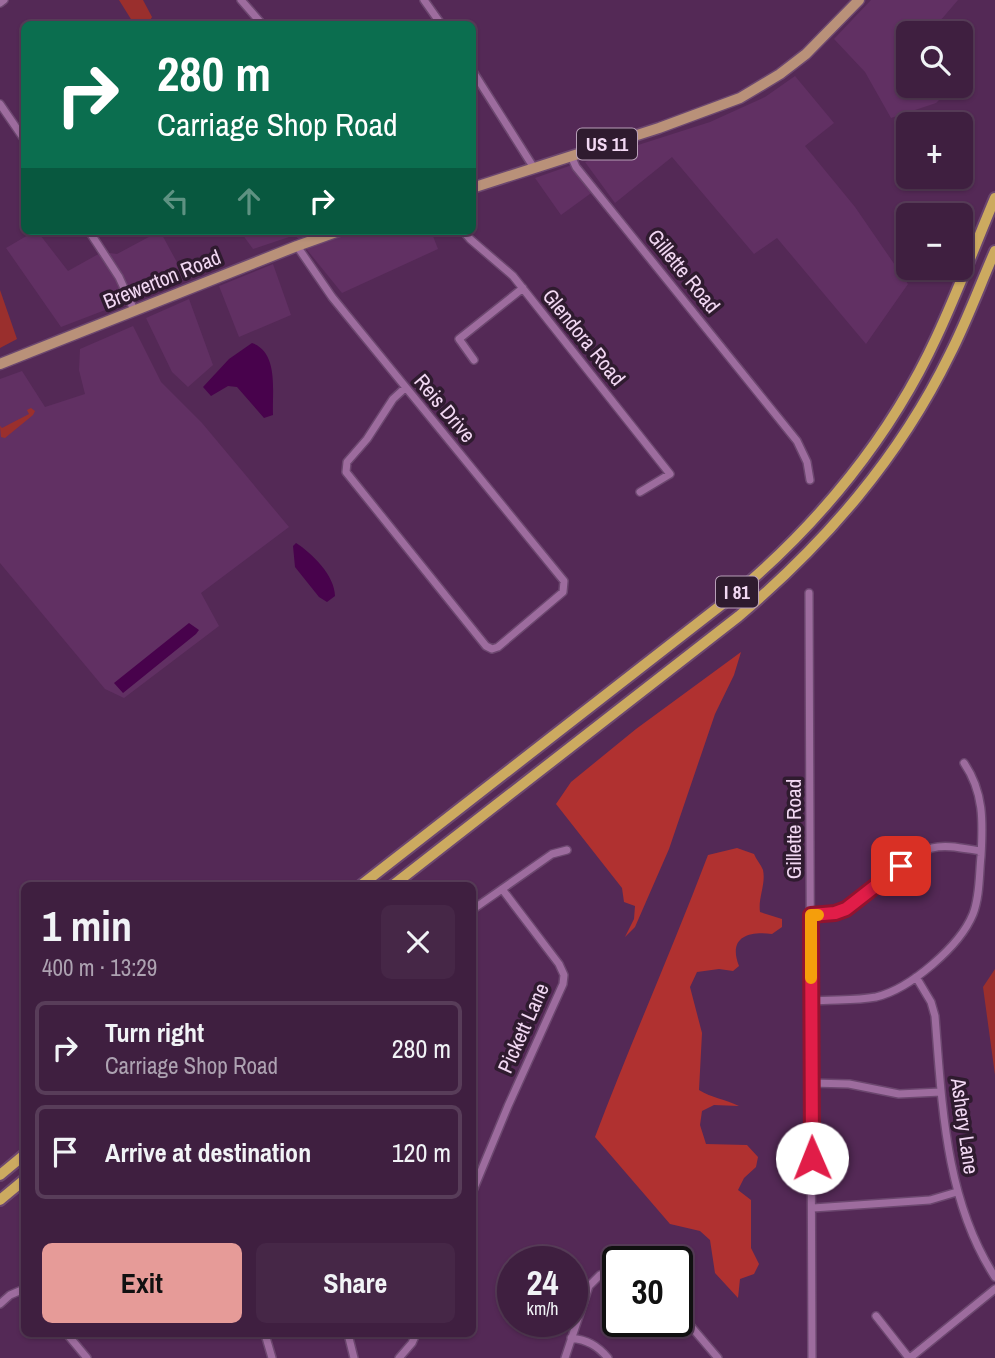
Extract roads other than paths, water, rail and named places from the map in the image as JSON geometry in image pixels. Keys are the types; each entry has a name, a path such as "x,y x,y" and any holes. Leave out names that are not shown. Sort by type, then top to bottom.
{"highway":[{"name":"I 81","path":"365,882 734,595 811,523 875,443 920,370 995,198"},
{"name":"I 81","path":"397,882 739,616 815,547 860,496 926,400 950,355 995,251"},
{"path":"0,1175 21,1158"},
{"path":"0,1200 21,1182"}],"main road":[{"name":"US 11","path":"476,187 659,128 740,98 773,79 806,54 859,0"},
{"name":"Brewerton Road","path":"0,364 328,235"}],"street":[{"path":"241,0 259,21"},
{"path":"424,0 439,21"},
{"path":"476,76 534,168"},
{"path":"0,104 21,135"},
{"name":"Gillette Road","path":"571,156 576,167 797,441 807,462 810,481"},
{"path":"92,235 119,277 134,310"},
{"name":"Glendora Road","path":"467,235 513,276 670,474 640,492"},
{"name":"Reis Drive","path":"297,246 332,298 562,578 565,587 563,592 505,643 492,649 486,646 346,472 347,462 367,439 393,399 405,388"},
{"path":"474,360 459,339 523,288"},
{"name":"Gillette Road","path":"810,593 812,1358"},
{"path":"811,1001 875,997 892,991 916,977 958,939 972,916 978,890 981,851 982,811 979,794 973,776 964,763"},
{"path":"811,915 846,909 921,852 933,848 981,851"},
{"path":"476,907 552,854 567,850"},
{"name":"Pickett Lane","path":"476,1183 563,984 564,975 559,964 502,889"},
{"name":"Ashery Lane","path":"916,977 934,1008 941,1092 957,1192 976,1243 995,1276"},
{"path":"812,1083 849,1084 899,1094 941,1092"},
{"path":"813,1208 930,1200 957,1192"},
{"path":"565,1358 592,1281 602,1274"},
{"path":"876,1316 909,1358 995,1289"},
{"path":"0,1304 21,1290"},
{"path":"693,1329 718,1358"},
{"path":"70,1337 87,1358"},
{"path":"266,1337 272,1358"},
{"path":"349,1337 354,1358"},
{"path":"399,1358 415,1337"},
{"path":"571,1339 596,1346 608,1358"}]}
